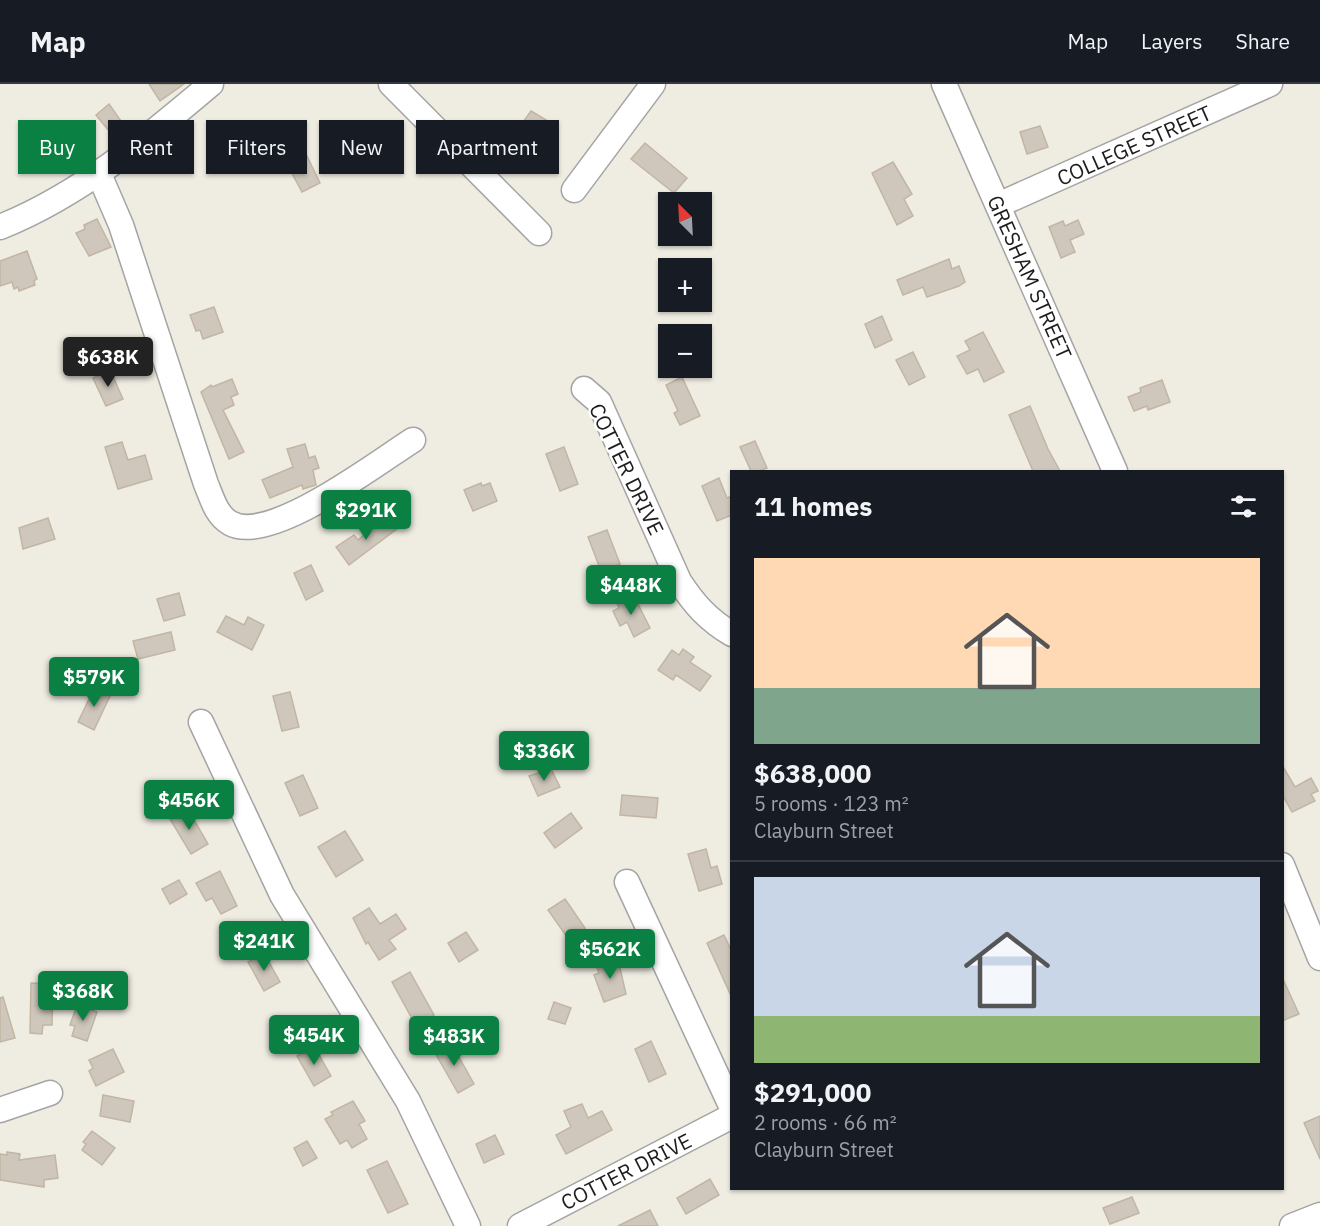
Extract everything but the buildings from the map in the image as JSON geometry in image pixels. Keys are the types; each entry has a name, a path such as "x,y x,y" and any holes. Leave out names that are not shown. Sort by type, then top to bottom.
{"street":[{"path":"0,227 53,202 99,174 149,136 210,84"},
{"path":"391,84 539,233"},
{"path":"574,190 653,84"},
{"name":"GRESHAM STREET","path":"944,84 1114,470"},
{"name":"COLLEGE STREET","path":"998,205 1270,84"},
{"path":"99,174 121,225 206,484 218,511 229,522 241,527 284,519 316,503 412,440"},
{"name":"COTTER DRIVE","path":"584,389 599,402 679,581 696,606 714,624 730,633"},
{"path":"201,722 282,895 408,1101 468,1226"},
{"path":"1284,870 1320,958"},
{"path":"627,882 730,1104"},
{"path":"0,1110 50,1093"},
{"name":"COTTER DRIVE","path":"520,1226 730,1117"},
{"path":"1292,1226 1320,1215"}]}
